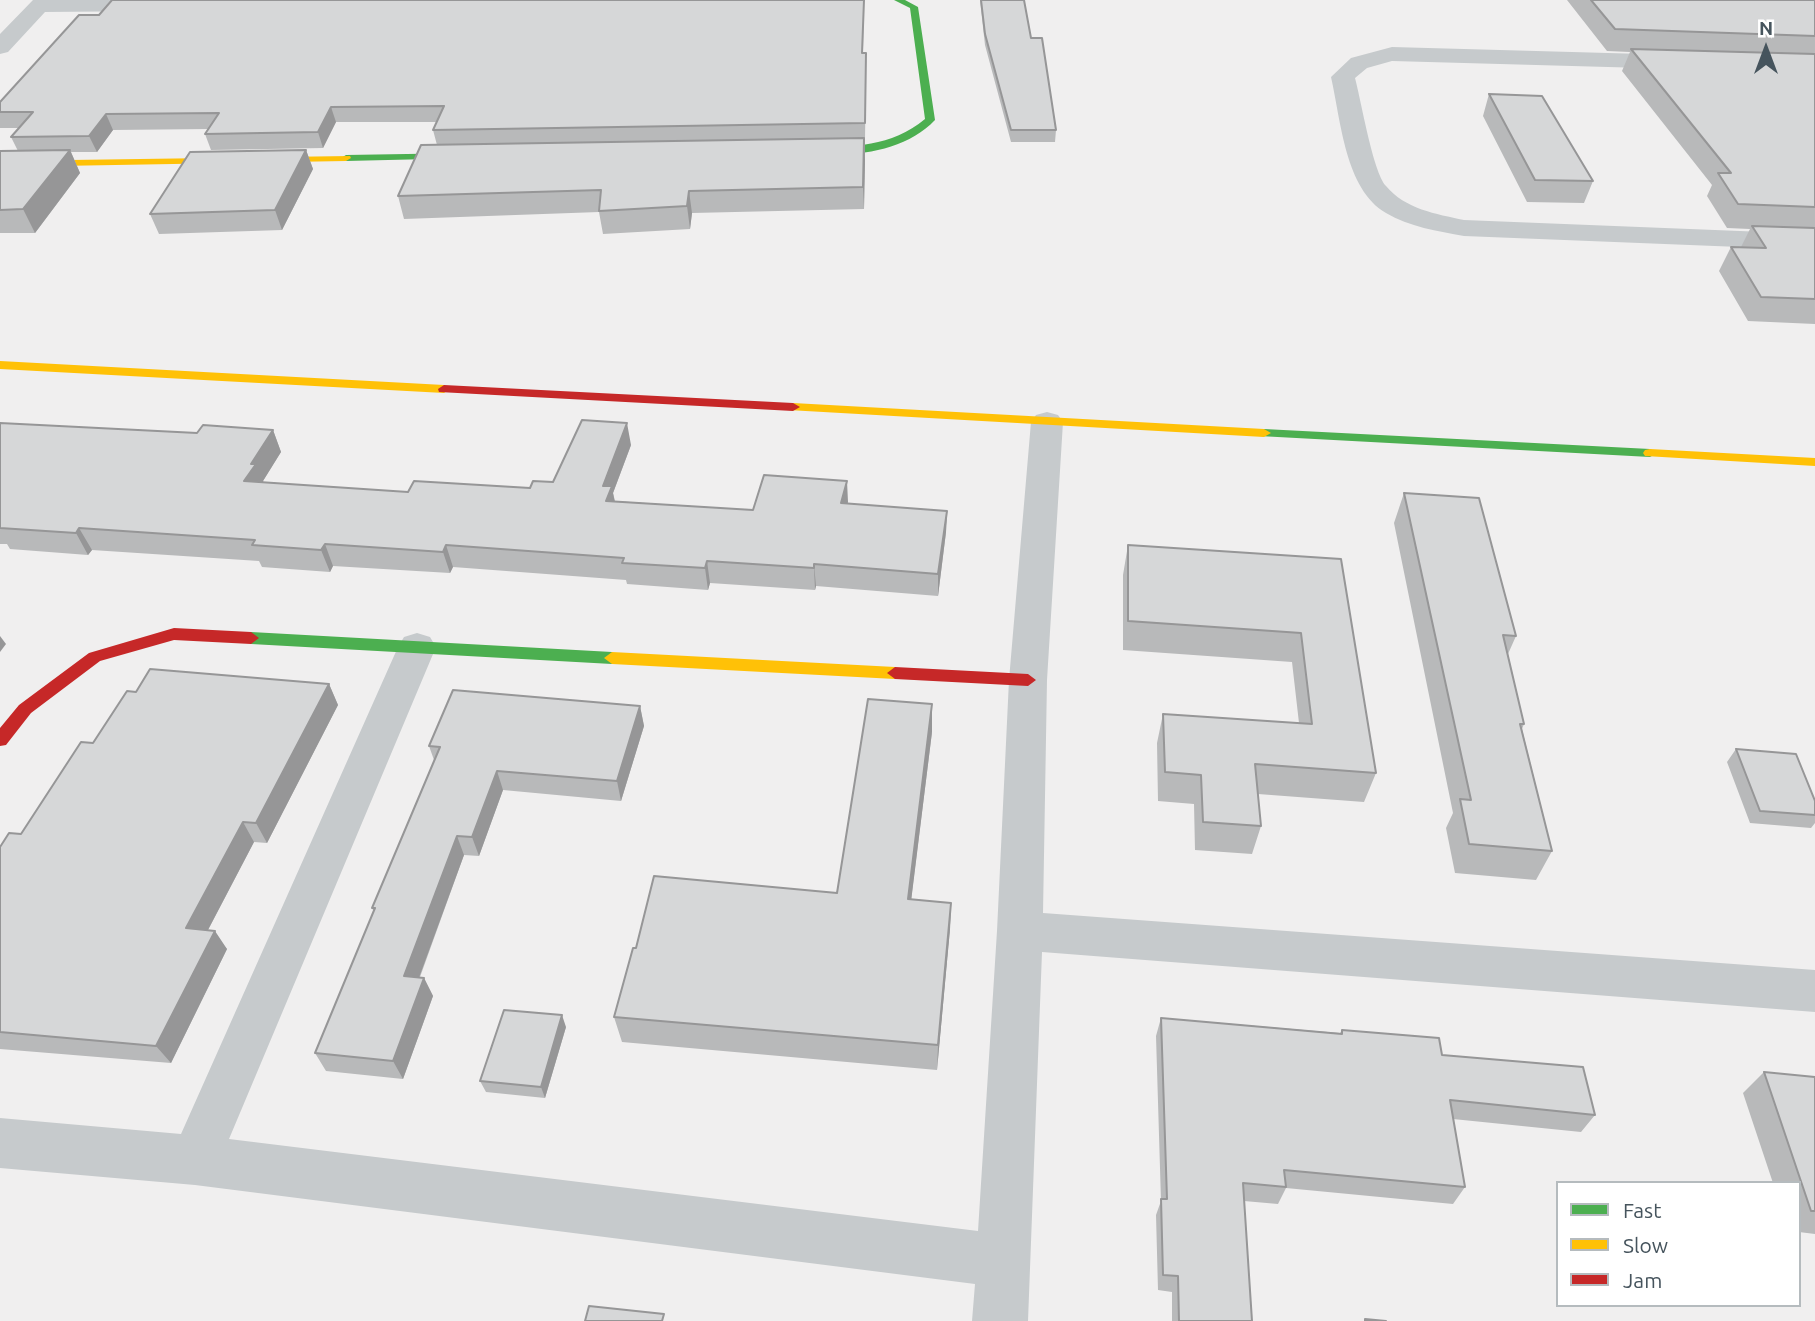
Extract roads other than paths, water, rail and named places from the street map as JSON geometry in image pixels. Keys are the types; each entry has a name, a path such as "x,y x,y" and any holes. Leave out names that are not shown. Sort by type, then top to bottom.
{"street":[{"path":"795,150 878,149 918,135 930,120 914,7 898,0"},
{"path":"0,47 42,3 176,3"},
{"path":"1704,63 1392,54 1367,58 1351,66 1343,77 1368,180 1376,195 1393,207 1424,219 1464,228 1815,242"},
{"path":"0,164 488,156"},
{"path":"0,365 1815,462"},
{"path":"1000,1321 1020,931 1028,680 1047,422"},
{"path":"0,740 25,709 95,657 174,635 1028,680"},
{"path":"195,1160 417,647"},
{"path":"1020,931 1815,991"},
{"path":"0,1143 195,1160 1003,1261"}]}
